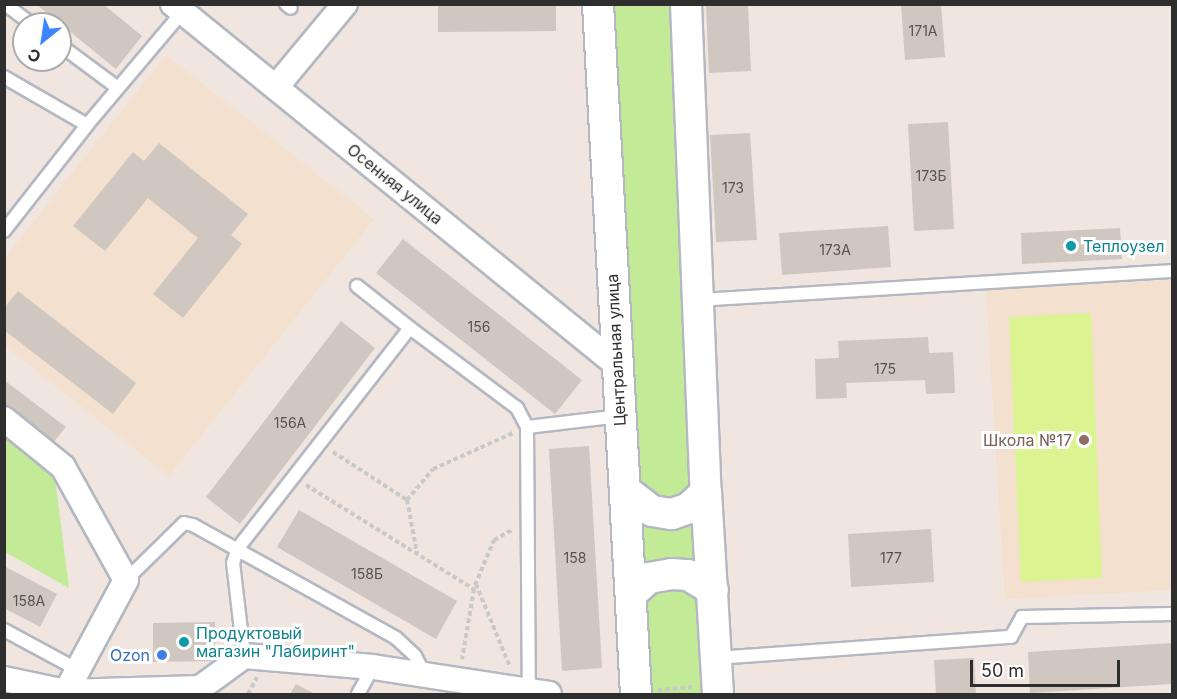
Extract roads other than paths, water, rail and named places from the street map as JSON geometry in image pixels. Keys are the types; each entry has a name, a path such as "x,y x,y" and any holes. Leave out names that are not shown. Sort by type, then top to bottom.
{"street":[{"path":"276,87 345,4"},
{"name":"Центральная улица","path":"598,4 616,364 636,693"},
{"path":"686,4 706,492 717,680"},
{"name":"Осенняя улица","path":"184,9 276,87 616,364"},
{"path":"4,419 63,467 126,580 78,670 55,691"},
{"path":"625,490 651,511 672,514 688,508 706,492"},
{"path":"631,594 649,578 672,574 688,575 713,590"},
{"path":"4,679 55,691 200,688 244,656 373,667 532,693"}],"lane":[{"path":"4,231 87,125 184,9"},
{"path":"72,54 118,88"},
{"path":"4,77 87,125"},
{"path":"698,300 1173,271"},
{"path":"357,286 517,408 527,427 532,693"},
{"path":"244,656 234,563 238,548 411,328"},
{"path":"527,427 620,416"},
{"path":"126,580 184,523 238,548 396,638 415,656 425,675"},
{"path":"717,680 1011,638 1022,617 1173,614"},
{"path":"4,630 78,670"},
{"path":"358,694 373,667"}],"place":[{"name":"Теплоузел","path":"1071,246"},
{"name":"Школа №17","path":"1084,440"},
{"name":"Продуктовый магазин \"Лабиринт\"","path":"184,642"},
{"name":"Ozon","path":"162,655"}]}
